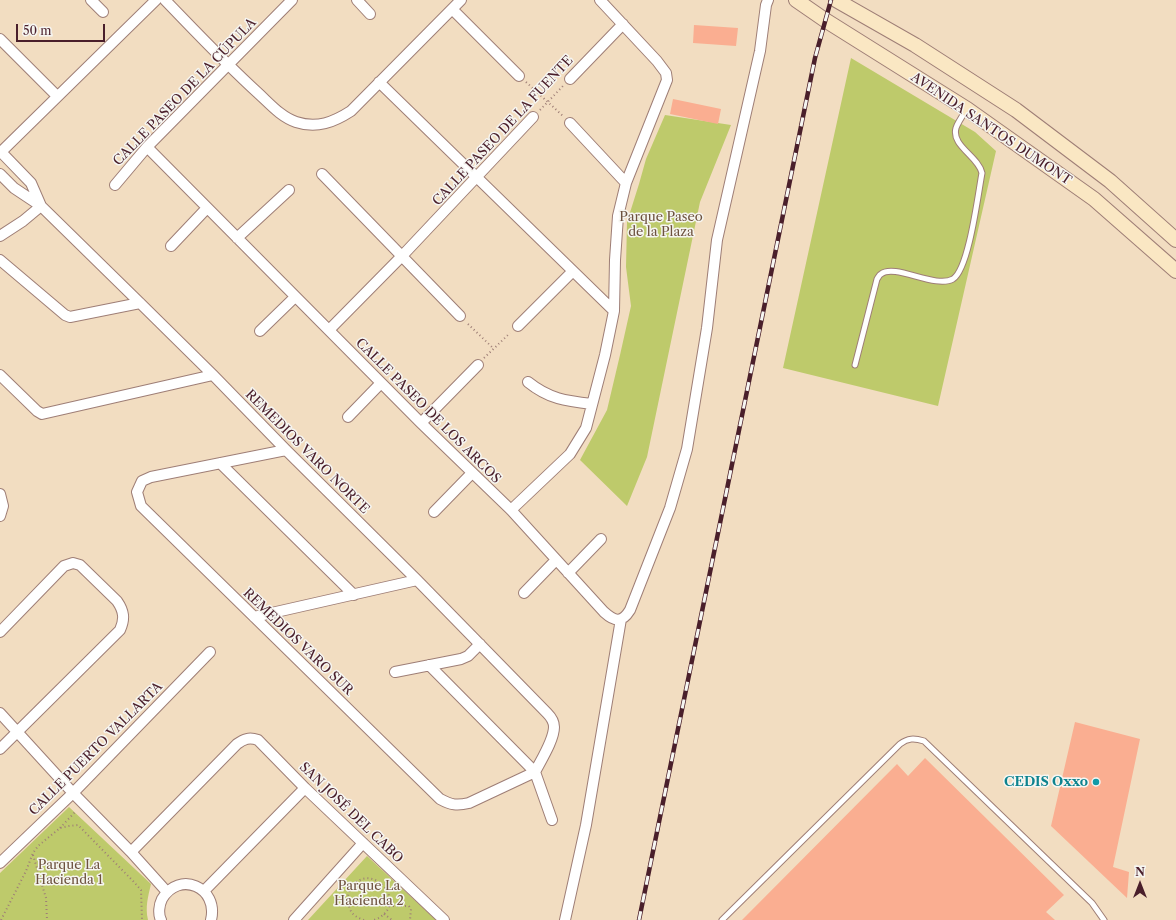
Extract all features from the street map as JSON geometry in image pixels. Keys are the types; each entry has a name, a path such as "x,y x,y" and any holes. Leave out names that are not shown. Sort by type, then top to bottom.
{"main road":[{"name":"AVENIDA SANTOS DUMONT","path":"836,0 915,45 1016,110 1110,181 1176,240"},
{"name":"AVENIDA SANTOS DUMONT","path":"798,2 968,109 1094,199 1176,271"}],"street":[{"path":"91,0 103,12"},
{"path":"0,152 156,0"},
{"path":"166,0 228,66 284,117 297,122 309,124 321,124 336,120 351,111 461,0"},
{"name":"CALLE PASEO DE LA CÚPULA","path":"115,186 147,147 292,0"},
{"path":"357,0 370,14"},
{"path":"511,510 570,454 586,428 605,355 614,311 618,216 626,183 665,86 667,76 664,69 657,61 600,0"},
{"path":"565,920 586,825 621,619 625,618 630,610 670,508 687,449 707,328 717,240 760,51 766,5 768,0"},
{"path":"452,9 519,76"},
{"name":"CALLE PASEO DE LA FUENTE","path":"570,79 623,24"},
{"path":"0,39 57,96"},
{"path":"379,82 572,272 614,311"},
{"name":"CALLE PASEO DE LA FUENTE","path":"329,330 477,178 533,117"},
{"path":"570,123 626,183"},
{"name":"CALLE PASEO DE LOS ARCOS","path":"147,147 381,384 511,510 610,618 621,619"},
{"name":"REMEDIOS VARO NORTE","path":"0,152 31,183 41,206"},
{"name":"REMEDIOS VARO NORTE","path":"0,174 14,188 41,206 213,375 417,580 552,719 554,727 553,735 535,772"},
{"path":"322,174 460,316"},
{"path":"237,238 289,190"},
{"path":"0,236 24,221 41,206"},
{"path":"171,246 207,208"},
{"path":"0,260 64,315 70,317 140,303"},
{"path":"518,326 572,272"},
{"path":"260,331 295,297"},
{"path":"421,423 478,365"},
{"path":"0,375 37,411 42,414 213,375"},
{"path":"528,382 549,395 565,401 592,404"},
{"path":"348,418 381,384"},
{"path":"220,464 286,450"},
{"path":"220,464 354,595"},
{"name":"REMEDIOS VARO SUR","path":"220,464 151,477 142,481 137,492 141,506 440,799 449,804 459,805 478,799 535,772"},
{"path":"434,512 472,473"},
{"path":"0,494 3,506 0,516"},
{"path":"568,573 601,539"},
{"path":"524,593 556,560"},
{"path":"0,632 59,571 73,563 80,564 121,608 123,621 120,630 0,749"},
{"path":"254,617 417,580"},
{"path":"394,672 461,659 468,656 480,644"},
{"name":"CALLE PUERTO VALLARTA","path":"0,863 73,793 210,652"},
{"path":"429,665 535,772 552,820"},
{"path":"0,713 167,892"},
{"name":"SAN JOSÉ DEL CABO","path":"131,852 237,744 242,740 250,738 258,740 305,788 444,920"},
{"path":"204,891 305,788"},
{"path":"294,920 363,843"},
{"path":"161,920 160,904 167,892 178,885 192,884 204,891 211,900 213,912 211,920"}],"lane":[{"path":"855,365 877,279 881,274 891,271 942,282 954,278 959,273 966,256 982,173 981,167 958,143 955,133 958,123 968,109"},
{"path":"722,920 900,744 906,740 916,739 924,741 1092,903 1104,920"}],"path":[{"path":"519,76 570,123"},
{"name":"CALLE PASEO DE LA FUENTE","path":"533,117 570,79"},
{"path":"460,316 493,348"},
{"path":"478,365 493,348 518,326"},
{"path":"1,920 38,846 77,812"},
{"path":"60,828 78,825 133,881 141,890 142,920"},
{"path":"33,854 46,898 47,920"},
{"path":"364,920 354,914 350,909 348,896 350,889 355,884 361,880 367,879 374,879 380,882 385,887 390,900 389,906 384,914 374,920"},
{"path":"389,906 409,906 411,909 410,920"},
{"path":"384,914 392,920"}],"green space":[{"path":"851,58 975,132 996,151 938,406 783,368"},
{"name":"Parque Paseo de la Plaza","path":"665,115 731,125 700,202 647,457 627,506 580,460 607,410 631,306 626,267 627,222 646,159"},
{"name":"Parque La Hacienda 1","path":"69,807 151,884 147,906 148,920 0,920 0,873"},
{"name":"Parque La Hacienda 2","path":"367,856 436,920 308,920"}],"building":[{"path":"694,25 738,28 736,46 693,43"},
{"path":"673,99 721,109 718,124 670,114"},
{"name":"CEDIS Oxxo","path":"1075,722 1140,739 1113,867 1129,872 1127,898 1051,826"},
{"path":"925,758 1064,895 1046,912 1055,920 742,920 897,764 908,776"}],"railway":[{"path":"639,920 815,58 831,0"}],"place":[{"name":"CEDIS Oxxo","path":"1096,782"}]}
